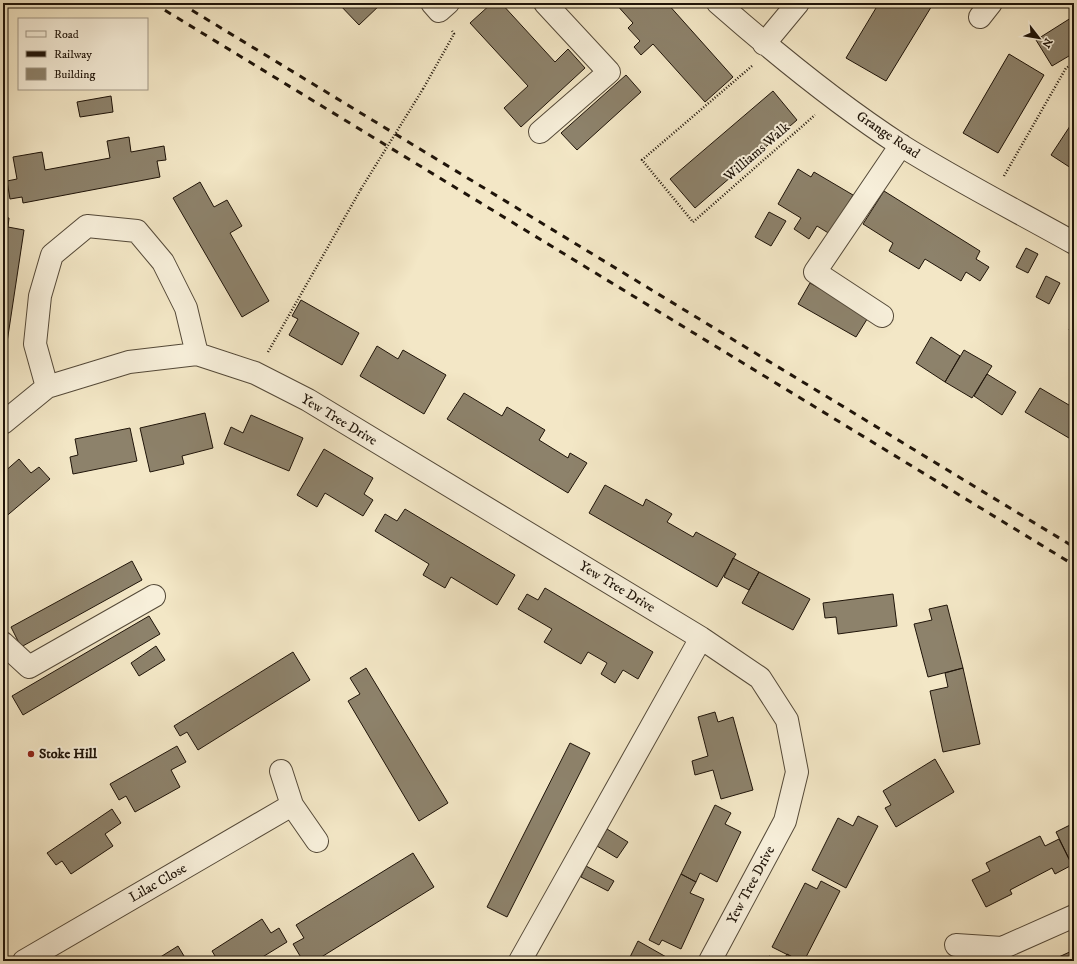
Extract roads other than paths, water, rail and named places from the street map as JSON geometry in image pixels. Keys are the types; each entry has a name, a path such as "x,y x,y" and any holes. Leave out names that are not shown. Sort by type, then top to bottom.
{"street":[{"path":"540,132 609,72 545,3"},
{"name":"Grange Road","path":"718,3 768,47 834,98 901,145 958,180 992,197 1074,243"},
{"path":"768,47 798,3"},
{"path":"882,316 815,272 901,145"},
{"path":"47,387 35,344 40,296 52,255 87,226 137,231 163,262 186,308 197,354"},
{"name":"Yew Tree Drive","path":"3,423 47,387 129,362 197,354 255,373 315,404 701,638 760,678 787,720 797,772 785,821 710,961"},
{"path":"3,643 29,667 154,596"},
{"path":"520,961 701,638"},
{"path":"281,771 292,806 317,841"},
{"name":"Lilac Close","path":"24,961 292,806"},
{"path":"956,945 1002,948 1074,916"}],"railway":[{"path":"153,3 1074,565"},
{"path":"180,3 1074,547"}],"place":[{"name":"Stoke Hill","path":"31,754"}]}
